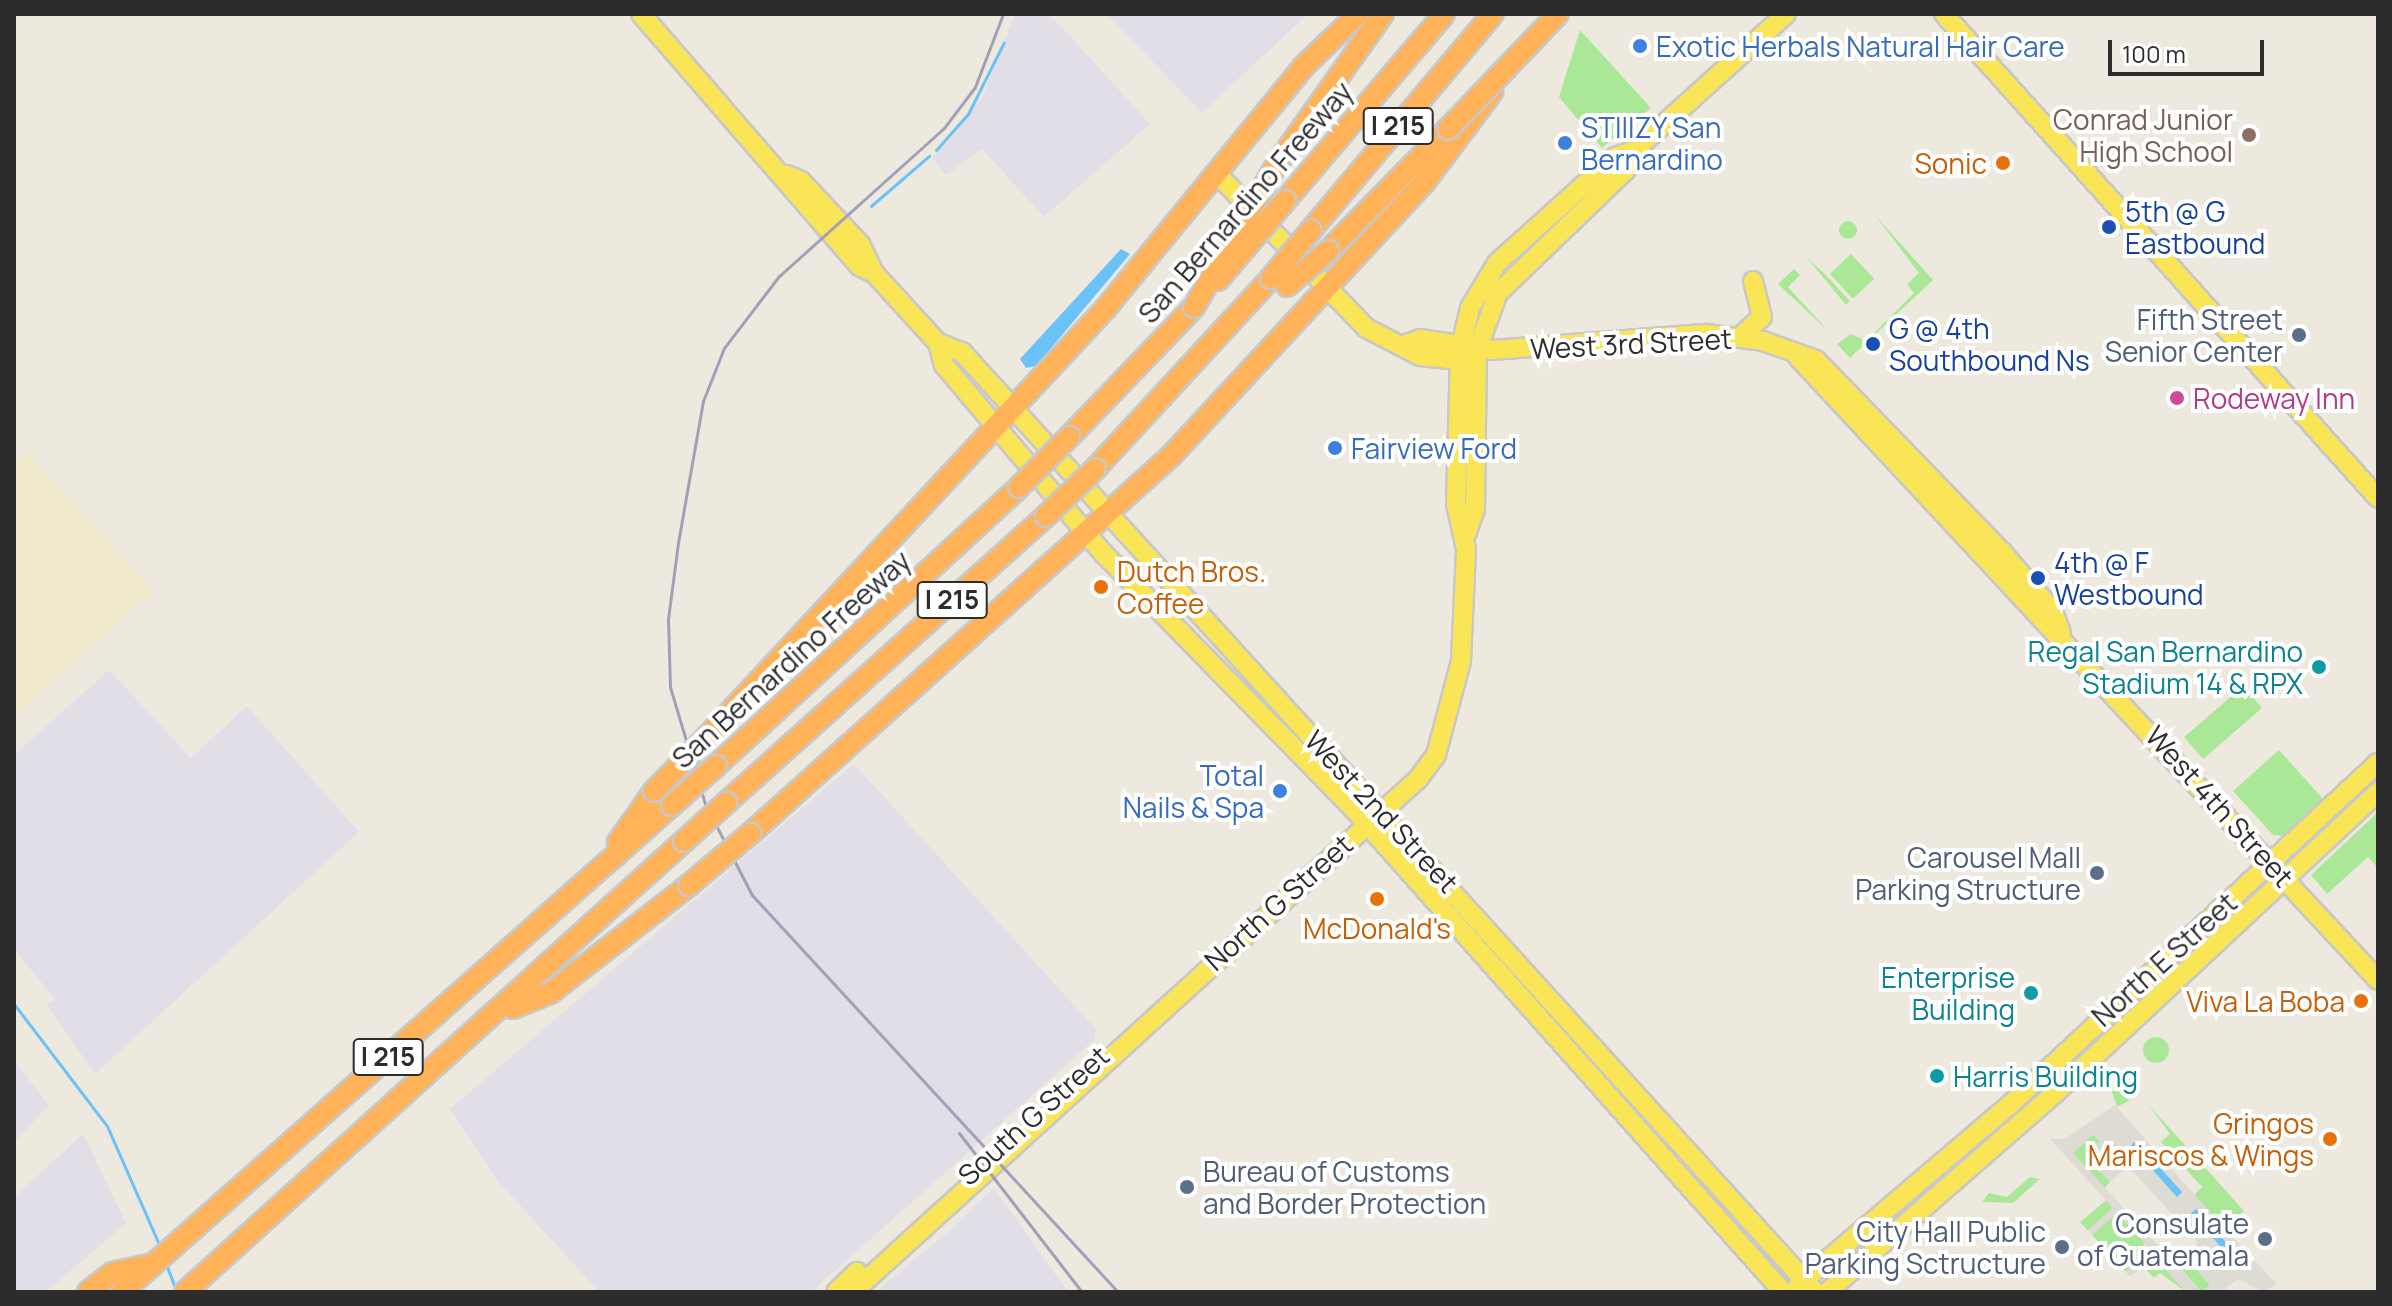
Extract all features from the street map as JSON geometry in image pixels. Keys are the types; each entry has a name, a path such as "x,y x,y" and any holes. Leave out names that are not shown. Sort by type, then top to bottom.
{"highway":[{"path":"597,871 654,791 805,626 1013,409 1303,67 1358,14"},
{"path":"1194,307 1277,164 1383,14"},
{"name":"San Bernardino Freeway","path":"122,1292 794,697 1019,487 1194,307 1444,14"},
{"name":"I 215","path":"185,1292 499,1015 684,841 859,686 1095,469 1254,298 1279,282 1311,230 1493,14"},
{"path":"499,1015 550,993 689,885 888,715 1090,536 1324,293 1424,183 1549,14"},
{"path":"1279,282 1558,14"},
{"path":"88,1292 112,1273 154,1264"}],"main road":[{"name":"West 2nd Street","path":"641,14 787,175 801,181 860,244 874,273 938,343 962,352 1241,660 1381,809 1803,1288"},
{"name":"North G Street","path":"1131,1036 1365,823 1418,779 1447,731 1461,661 1465,537 1475,510 1469,350 1515,271 1626,170 1635,150 1786,14"},
{"path":"1944,14 2378,498"},
{"name":"West 3rd Street","path":"1216,173 1324,293 1366,328 1403,345 1448,342 1469,350 1741,336 1798,357 1841,397"},
{"path":"1741,336 1762,317 1753,281"},
{"name":"West 2nd Street","path":"938,343 944,365 1090,536 1186,631 1365,823 1783,1292"},
{"name":"West 4th Street","path":"1841,397 2038,622 2061,633 2378,980"},
{"path":"1186,631 1232,664 1241,660"},
{"name":"North E Street","path":"1803,1288 2023,1093 2378,763"},
{"name":"North E Street","path":"1827,1292 2062,1087 2284,876 2378,792"},
{"name":"South G Street","path":"836,1292 1113,1042 1131,1036"},
{"name":"South G Street","path":"853,1292 1131,1036"}],"shaded area":[{"path":"1015,14 1046,14 1060,25 1150,124 1044,217 982,149 946,175 932,158 982,98"},
{"path":"1107,14 1308,14 1202,113"},
{"path":"28,452 153,592 14,715 14,464"},
{"path":"109,670 191,758 247,706 359,832 95,1074 47,1005 55,999 14,949 14,755"},
{"path":"854,764 1096,1029 1094,1040 811,1292 599,1292 499,1182 450,1109"},
{"path":"14,1061 49,1105 14,1142"},
{"path":"2115,1105 2277,1284 2264,1292 2238,1279 2222,1292 2203,1292 2210,1285 2184,1256 2198,1243 2128,1166 2110,1182 2085,1154 2100,1141 2093,1134 2073,1153 2201,1292 2186,1292 2154,1257 2130,1277 2126,1272 2145,1255 2144,1242 2117,1213 2092,1235 2088,1230 2113,1208 2050,1139 2064,1139"},
{"path":"83,1134 126,1223 46,1292 14,1292 14,1197"},
{"path":"994,1188 1068,1292 876,1292 951,1229"}],"green space":[{"path":"1580,30 1651,108 1602,148 1559,97"},
{"path":"1874,214 1933,280 1850,358 1837,344 1851,334 1866,341 1914,293 1907,284 1919,273"},
{"path":"1844,221 1852,221 1857,230 1855,237 1844,239 1839,234 1839,226"},
{"path":"1851,254 1874,279 1853,299 1830,274"},
{"path":"1807,258 1850,301 1846,305"},
{"path":"1794,269 1800,275 1788,287 1830,333 1778,284"},
{"path":"2243,686 2262,708 2203,759 2184,737"},
{"path":"2279,750 2324,800 2284,836 2273,835 2233,791"},
{"path":"2378,812 2378,868 2368,857 2327,894 2311,875"},
{"path":"2156,1037 2165,1041 2169,1050 2165,1059 2156,1063 2147,1059 2143,1050 2147,1041"},
{"path":"2099,1076 2107,1077 2129,1101 2117,1107 2111,1089 2094,1090 2089,1085"},
{"path":"2148,1104 2244,1211 2225,1229 2194,1195 2202,1187 2161,1142 2170,1134"},
{"path":"2093,1134 2100,1141 2085,1154 2110,1182 2104,1188 2072,1153"},
{"path":"2030,1177 2040,1179 2013,1203 1982,1202 1989,1193 2007,1197"},
{"path":"2106,1200 2113,1208 2088,1231 2080,1222"},
{"path":"2117,1212 2144,1242 2145,1255 2126,1272 2092,1235"},
{"path":"2154,1256 2186,1292 2160,1273 2154,1278 2143,1266"},
{"path":"2184,1256 2210,1285 2202,1292 2176,1263"}],"water":[{"path":"1121,249 1130,254 1036,366 1026,368 1020,359"},
{"path":"2136,1141 2182,1192 2177,1197 2131,1146"},
{"path":"2196,1209 2233,1250 2213,1268 2205,1260 2220,1246 2191,1213"}],"waterway":[{"path":"936,150 968,114 1004,42"},
{"path":"871,206 929,156"},
{"path":"14,1004 107,1126 161,1249"},
{"path":"166,1264 176,1290"}],"railway":[{"path":"1003,14 975,87 944,128 779,276 724,348 703,401 678,543 668,619 670,687 705,804 752,895 1118,1292"},
{"path":"959,1133 1082,1292"}],"place":[{"name":"Exotic Herbals Natural Hair Care","path":"1640,46"},
{"name":"Conrad Junior High School","path":"2249,135"},
{"name":"STIIIZY San Bernardino","path":"1565,143"},
{"name":"Sonic","path":"2003,163"},
{"name":"5th @ G Eastbound","path":"2109,227"},
{"name":"Fifth Street Senior Center","path":"2299,335"},
{"name":"G @ 4th Southbound Ns","path":"1873,344"},
{"name":"Rodeway Inn","path":"2177,398"},
{"name":"Fairview Ford","path":"1335,448"},
{"name":"4th @ F Westbound","path":"2038,578"},
{"name":"Dutch Bros. Coffee","path":"1101,587"},
{"name":"Regal San Bernardino Stadium 14 & RPX","path":"2319,667"},
{"name":"Total Nails & Spa","path":"1280,791"},
{"name":"Carousel Mall Parking Structure","path":"2097,873"},
{"name":"McDonald's","path":"1377,899"},
{"name":"Enterprise Building","path":"2031,993"},
{"name":"Viva La Boba","path":"2361,1001"},
{"name":"Harris Building","path":"1937,1076"},
{"name":"Gringos Mariscos & Wings","path":"2330,1139"},
{"name":"Bureau of Customs and Border Protection","path":"1187,1187"},
{"name":"Consulate of Guatemala","path":"2265,1239"},
{"name":"City Hall Public Parking Sctructure","path":"2062,1247"}]}
